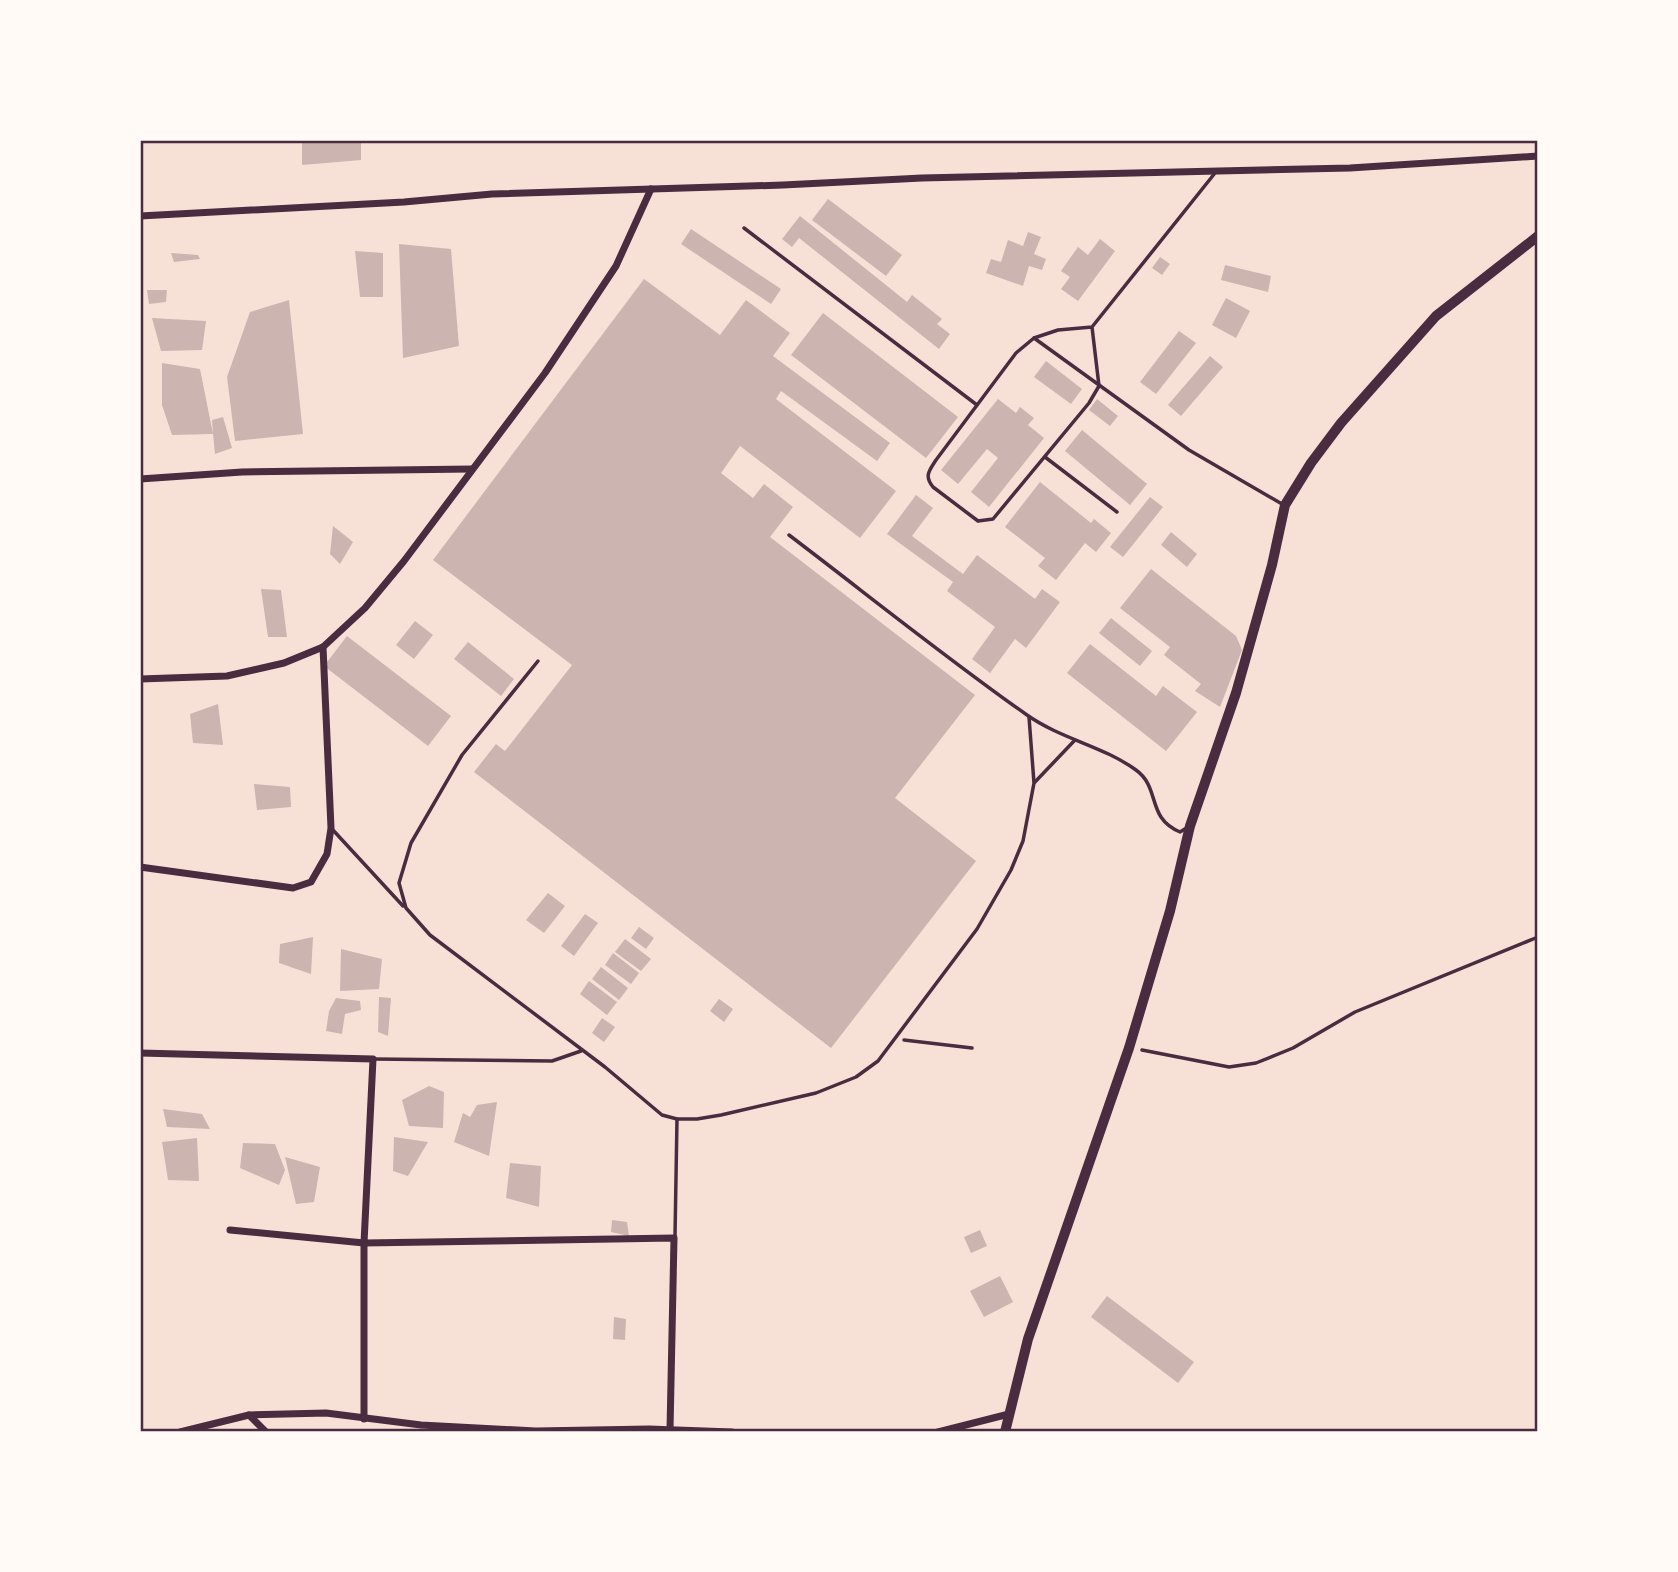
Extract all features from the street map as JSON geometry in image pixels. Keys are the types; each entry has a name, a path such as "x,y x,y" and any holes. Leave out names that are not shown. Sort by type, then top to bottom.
{"street":[{"path":"140,216 404,202 492,194 922,178 1350,167 1538,156"},
{"path":"140,679 227,676 284,663 323,647 365,608 545,373 626,245 650,188"},
{"path":"1005,1432 1028,1339 1129,1048 1170,911 1190,826 1236,693 1272,565 1285,505 1311,463 1341,423 1436,316 1538,236"},
{"path":"140,479 242,472 472,469"},
{"path":"140,867 293,888 311,882 327,854 331,828 323,647"},
{"path":"140,1053 373,1059 364,1244 364,1419"},
{"path":"230,1230 364,1244 674,1238 670,1430"},
{"path":"180,1432 249,1415 326,1413 421,1425 536,1431 732,1432"},
{"path":"938,1432 1009,1414"},
{"path":"249,1415 266,1432"}],"lane":[{"path":"1092,327 1058,330 1034,338 1016,353 927,474 927,480 933,487 978,521 993,519 1099,386 1092,327 1216,171"},
{"path":"744,228 977,405"},
{"path":"1034,338 1189,450 1285,505"},
{"path":"1045,457 1118,512"},
{"path":"789,535 1029,717 1124,760 1142,774 1159,817 1167,827 1180,832 1190,826"},
{"path":"405,908 399,883 411,843 463,755 538,661"},
{"path":"331,828 430,935 605,1068 662,1115 677,1119 697,1119 816,1093 856,1077 878,1061 977,929 1011,870 1023,841 1034,783 1029,717"},
{"path":"1034,783 1075,740"},
{"path":"373,1059 552,1061 582,1051"},
{"path":"674,1238 677,1119"}],"path":[{"path":"1129,1048 1229,1067 1256,1063 1293,1048 1355,1012 1538,937"},
{"path":"895,1038 915,1043 972,1048"}],"building":[{"path":"302,140 361,140 361,160 302,165"},
{"path":"828,199 902,255 886,276 812,220"},
{"path":"800,216 907,302 912,295 942,319 937,324 950,334 939,349 799,238 792,247 782,239"},
{"path":"691,229 781,289 771,304 681,244"},
{"path":"1028,232 1041,237 1034,254 1046,259 1042,270 1029,266 1023,286 986,273 991,259 1001,262 1008,240 1023,246"},
{"path":"1100,239 1115,251 1078,301 1061,289 1070,277 1061,271 1078,247 1088,255"},
{"path":"399,244 451,249 459,346 403,358"},
{"path":"355,251 383,253 383,297 360,297"},
{"path":"171,253 198,255 200,259 174,262"},
{"path":"1160,257 1170,264 1162,275 1152,268"},
{"path":"1225,265 1271,276 1268,292 1221,280"},
{"path":"644,279 720,335 746,300 790,333 773,356 890,443 877,461 781,391 776,399 896,491 860,538 740,446 721,473 753,498 764,484 793,507 770,537 975,695 895,798 976,861 831,1048 474,772 496,744 505,751 572,665 433,560"},
{"path":"147,290 167,290 166,302 149,304"},
{"path":"1226,298 1250,311 1236,338 1212,325"},
{"path":"289,300 303,434 235,441 227,377 250,312"},
{"path":"823,313 958,417 926,458 791,355"},
{"path":"152,318 206,321 202,350 161,351"},
{"path":"1179,331 1196,343 1156,394 1140,382"},
{"path":"1210,356 1223,367 1181,416 1168,405"},
{"path":"1046,361 1082,389 1071,404 1034,377"},
{"path":"162,363 200,369 213,434 172,435 162,405"},
{"path":"998,399 1016,413 1020,407 1034,418 1028,425 1044,438 989,507 971,492 998,458 987,449 958,484 941,470"},
{"path":"1097,399 1118,416 1110,426 1089,410"},
{"path":"223,417 232,448 215,454 212,420"},
{"path":"1082,430 1147,484 1130,505 1065,451"},
{"path":"1040,482 1091,523 1094,519 1111,533 1096,552 1085,543 1056,580 1038,566 1045,558 1005,527"},
{"path":"916,495 933,508 912,536 963,574 977,555 1035,599 1042,589 1060,602 1026,648 1015,639 990,673 972,659 995,627 947,591 953,582 887,534"},
{"path":"1150,497 1163,507 1123,557 1110,547"},
{"path":"333,526 353,542 340,564 330,554"},
{"path":"1171,532 1197,554 1187,567 1161,545"},
{"path":"1151,569 1236,636 1242,650 1220,707 1195,691 1201,684 1164,655 1170,647 1120,608"},
{"path":"261,589 281,590 287,637 268,637"},
{"path":"1111,618 1152,651 1140,666 1099,633"},
{"path":"415,621 433,635 414,659 396,645"},
{"path":"347,636 451,716 428,746 324,666"},
{"path":"468,642 514,679 501,696 454,659"},
{"path":"1090,644 1156,696 1163,686 1197,712 1166,751 1067,673"},
{"path":"218,704 223,745 193,743 190,714"},
{"path":"254,784 290,787 291,807 257,810"},
{"path":"548,893 565,906 544,933 526,920"},
{"path":"585,914 598,923 574,956 561,946"},
{"path":"639,927 654,938 646,949 631,938"},
{"path":"313,937 311,974 279,963 280,944"},
{"path":"625,939 651,959 641,971 615,952"},
{"path":"341,949 382,959 379,989 340,991"},
{"path":"613,953 639,973 631,984 605,965"},
{"path":"601,967 628,988 619,1000 592,979"},
{"path":"589,981 617,1002 607,1015 580,994"},
{"path":"379,997 391,998 388,1036 378,1032"},
{"path":"336,998 360,1001 361,1010 345,1014 342,1034 326,1031 329,1011"},
{"path":"719,999 733,1009 724,1022 710,1011"},
{"path":"602,1018 615,1027 604,1042 592,1033"},
{"path":"429,1086 444,1092 443,1128 409,1126 402,1100"},
{"path":"497,1102 489,1156 454,1142 463,1113 470,1117 477,1105"},
{"path":"163,1109 202,1114 210,1129 167,1127"},
{"path":"394,1137 428,1142 408,1176 393,1171"},
{"path":"197,1138 199,1181 168,1180 162,1142"},
{"path":"243,1143 275,1144 285,1170 279,1185 240,1168"},
{"path":"285,1157 320,1167 314,1202 296,1204"},
{"path":"510,1163 541,1166 539,1207 506,1198"},
{"path":"612,1220 627,1222 629,1236 611,1232"},
{"path":"980,1230 987,1246 971,1253 964,1237"},
{"path":"1000,1276 1013,1302 984,1317 970,1291"},
{"path":"1107,1296 1194,1362 1178,1383 1091,1317"},
{"path":"614,1317 626,1319 625,1340 613,1339"}]}
